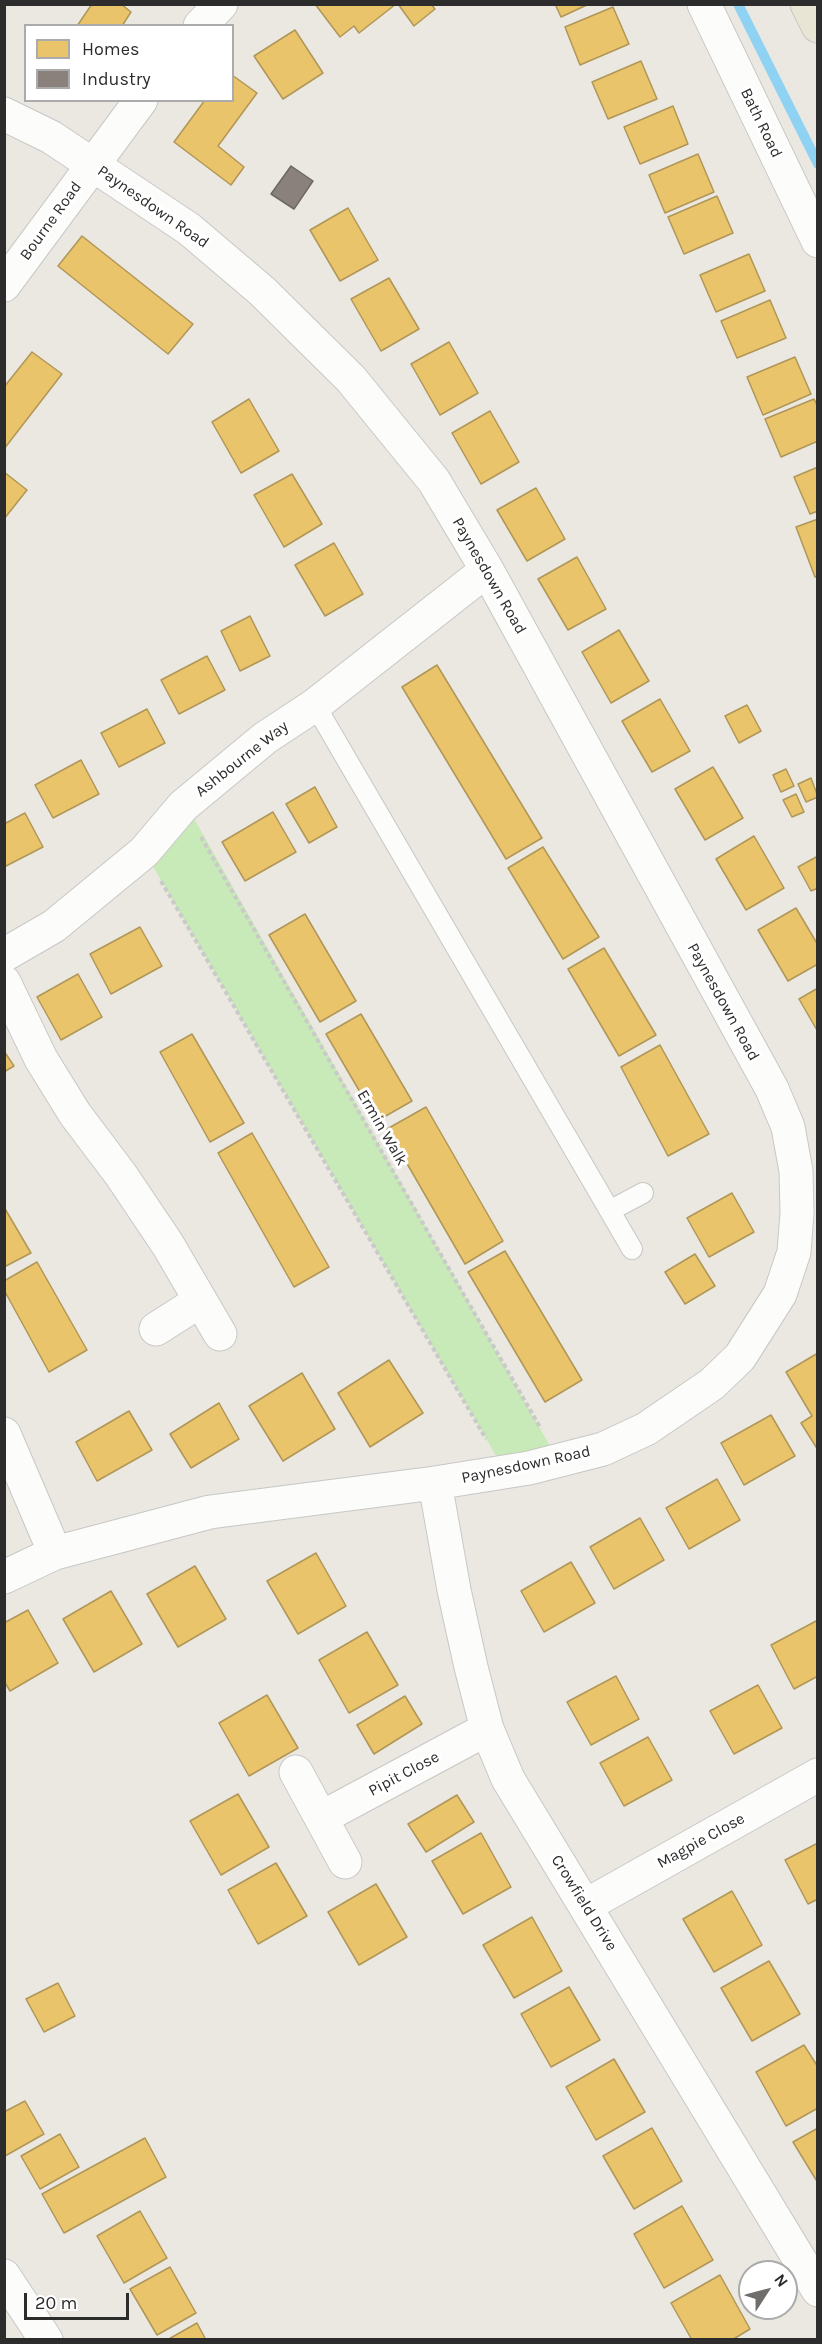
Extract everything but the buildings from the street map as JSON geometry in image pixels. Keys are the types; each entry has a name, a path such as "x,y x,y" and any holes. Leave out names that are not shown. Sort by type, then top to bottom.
{"main road":[{"path":"807,4 818,26"}],"street":[{"path":"202,24 221,4"},
{"name":"Bath Road","path":"704,4 818,241"},
{"name":"Bourne Road","path":"4,285 139,102"},
{"name":"Paynesdown Road","path":"4,114 51,137 189,229 262,291 351,379 434,482 487,570 771,1089 789,1126 796,1171 794,1252 780,1294 740,1357 712,1384 646,1430 603,1449 505,1472 210,1512 55,1553 4,1577"},
{"name":"Ashbourne Way","path":"4,955 54,926 144,852 183,806 265,738 315,705 487,570"},
{"path":"4,982 41,1059 75,1114 168,1245 220,1334"},
{"path":"156,1329 200,1301"},
{"path":"4,1434 55,1553"},
{"name":"Crowfield Drive","path":"435,1483 454,1590 487,1729 508,1779 815,2280"},
{"name":"Pipit Close","path":"321,1818 487,1729"},
{"path":"296,1772 345,1862"},
{"name":"Magpie Close","path":"585,1906 818,1775"},
{"path":"4,2276 46,2340"}],"lane":[{"path":"315,705 632,1249"},
{"path":"611,1210 643,1193"}],"path":[{"name":"Ermin Walk","path":"183,806 559,1461"},
{"path":"144,852 505,1472"}],"green space":[{"path":"192,815 559,1462 505,1471 144,851"}],"waterway":[{"path":"738,4 818,164"}]}
